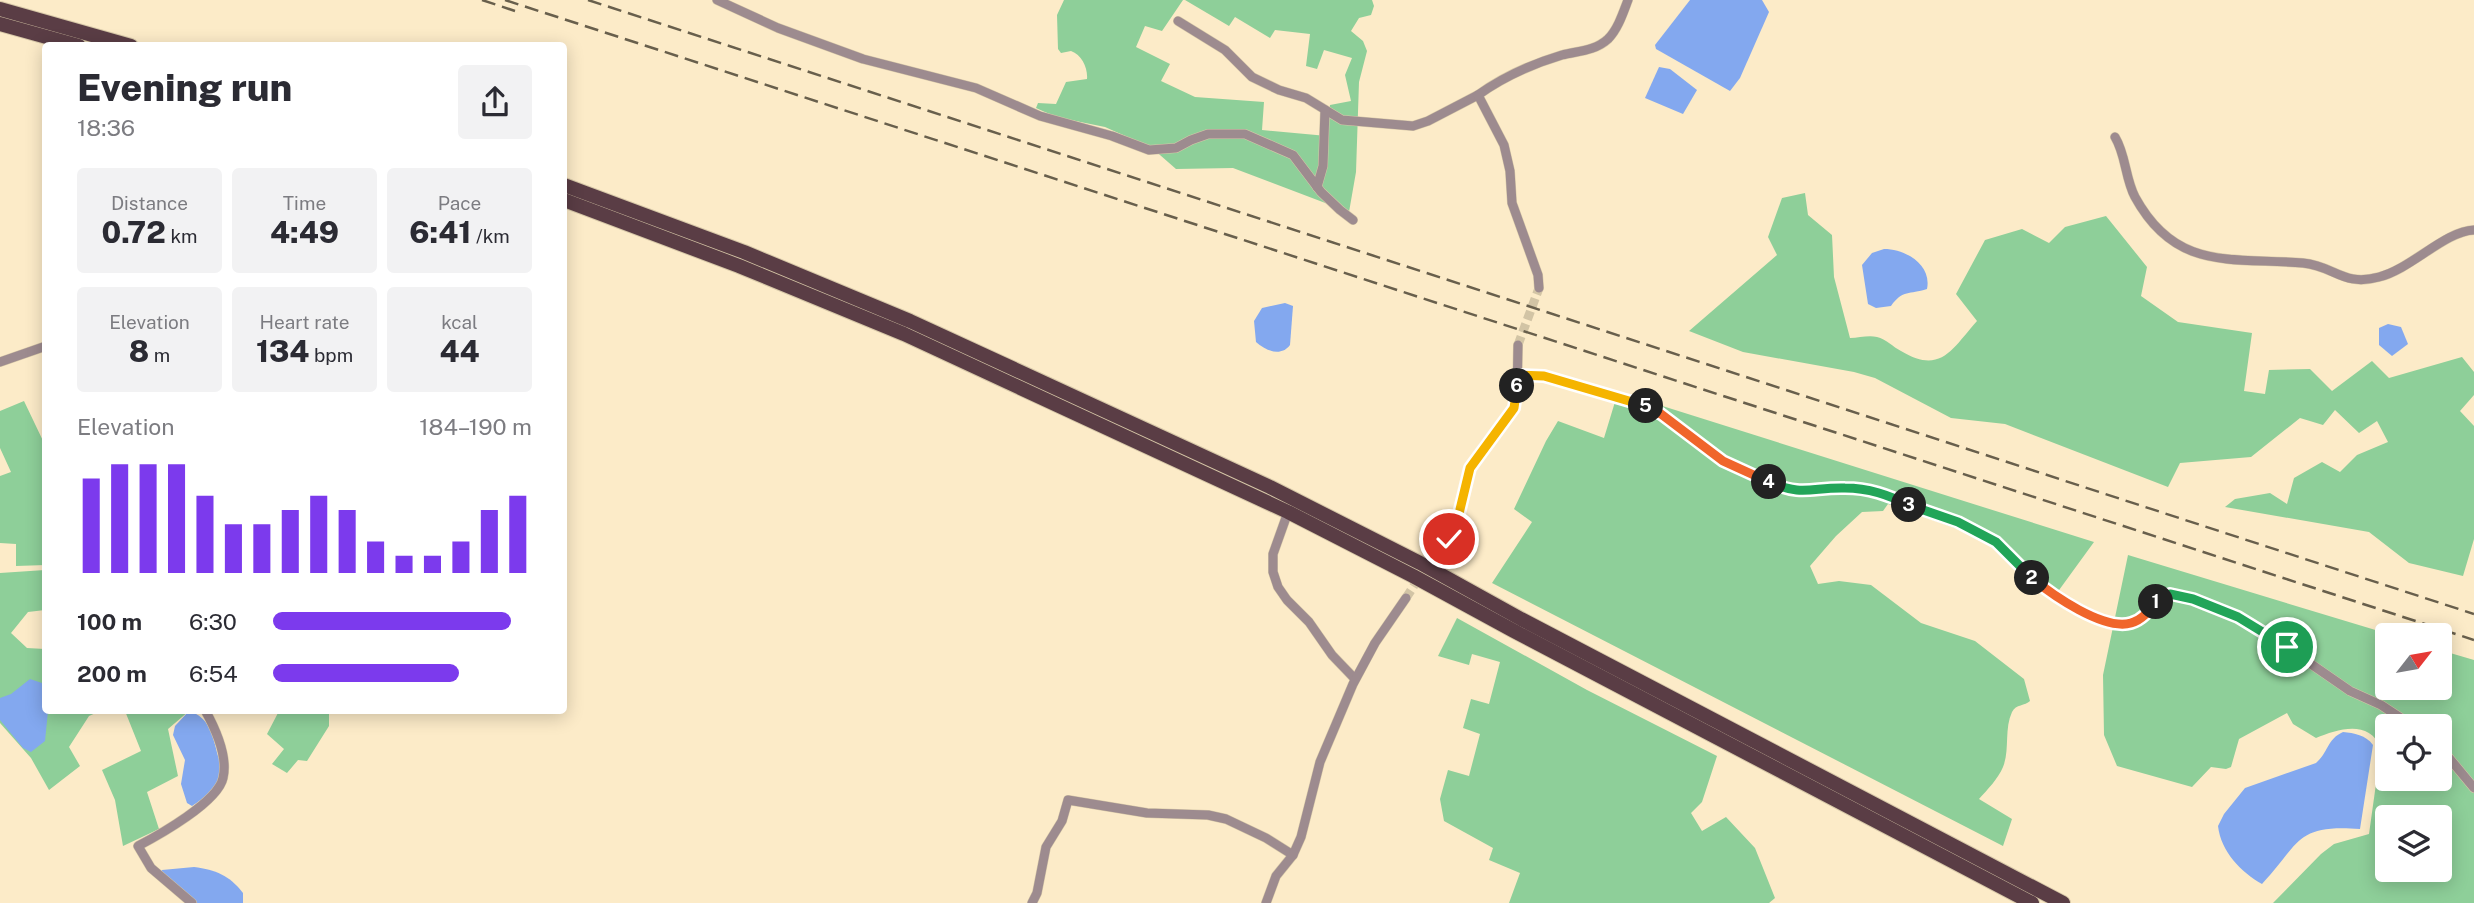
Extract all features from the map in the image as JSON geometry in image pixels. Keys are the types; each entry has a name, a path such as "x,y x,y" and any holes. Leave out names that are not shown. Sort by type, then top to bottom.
{"main road":[{"path":"0,9 117,42"},
{"path":"0,24 65,42"},
{"path":"567,186 733,248 910,321 1260,482 1420,563 1521,619 2063,903"},
{"path":"567,201 727,261 904,334 1288,512 2032,903"}],"street":[{"path":"718,0 778,28 863,59 976,88 1040,116 1112,136 1149,150 1170,150 1208,134 1245,134 1293,155 1317,187 1353,220"},
{"path":"1178,21 1225,50 1252,77 1279,90 1306,98 1342,120 1413,127 1478,95 1499,79 1562,55 1601,44 1619,23 1628,0"},
{"path":"1478,95 1506,152 1512,203 1538,275 1539,288"},
{"path":"1317,187 1323,166 1325,110"},
{"path":"2115,137 2121,148 2129,184 2146,213 2162,233 2199,255 2239,261 2312,264 2345,279 2362,281 2400,270 2459,233 2474,230"},
{"path":"1437,550 1449,539 1456,526 1470,468 1514,408 1517,398 1518,345"},
{"path":"0,362 42,346"},
{"path":"1516,375 1544,376 1641,404 1661,414 1723,461 1783,488 1810,492 1840,488 1872,490 1922,511 1958,522 1996,542 2042,586 2110,624 2133,622 2146,615 2160,599 2170,594 2193,599 2253,624 2350,691 2395,714"},
{"path":"1288,512 1273,554 1273,572 1278,587 1309,622 1332,655 1355,679"},
{"path":"1266,903 1276,876 1293,855 1301,837 1320,762 1355,679 1375,643 1406,598"},
{"path":"192,903 150,868 138,846 180,822 220,785 223,774 220,743 207,714"},
{"path":"2452,761 2474,788"},
{"path":"1032,903 1037,893 1046,847 1062,821 1068,800 1147,813 1208,815 1236,824 1293,855"}],"green space":[{"path":"1064,0 1183,0 1162,31 1145,26 1136,47 1170,64 1161,81 1195,97 1264,102 1262,130 1327,136 1330,105 1351,101 1345,75 1352,58 1324,50 1317,69 1306,66 1310,34 1275,30 1270,38 1235,17 1229,26 1185,0 1372,0 1374,6 1371,15 1359,18 1351,31 1363,41 1367,51 1359,82 1356,172 1349,212 1233,168 1176,169 1152,148 1105,127 1056,117 1036,108 1038,103 1056,104 1066,82 1087,79 1081,59 1071,51 1061,53 1058,49 1057,15"},
{"path":"1805,193 1808,215 1832,235 1834,277 1850,338 1877,337 1915,358 1926,360 1945,356 1977,321 1956,294 1985,240 2022,229 2049,243 2065,227 2106,216 2147,267 2141,296 2178,322 2252,333 2244,391 2265,394 2269,370 2310,369 2332,391 2372,361 2389,378 2462,357 2474,372 2474,395 2460,411 2474,426 2474,539 2463,576 2409,563 2369,532 2225,507 2235,499 2270,493 2287,504 2294,478 2322,462 2340,472 2357,455 2388,442 2377,421 2359,433 2335,410 2323,425 2300,418 2251,457 2180,463 2168,487 2005,424 1951,418 1875,378 1743,352 1689,331 1777,255 1768,237 1782,198"},
{"path":"1618,392 2094,542 2054,597 2036,586 1983,538 1888,504 1883,511 1862,512 1810,566 1818,584 1839,581 1871,585 1921,623 1975,641 2024,679 2030,701 2012,712 2003,767 1979,799 2012,819 2003,846 1492,583 1532,522 1514,509 1558,421 1604,438"},
{"path":"24,401 42,439 42,565 16,566 16,544 0,543 0,476 11,472 0,448 0,411"},
{"path":"2128,555 2375,630 2375,700 2452,700 2452,654 2474,660 2474,903 2273,903 2334,844 2369,834 2375,791 2452,791 2452,714 2375,714 2375,738 2369,733 2352,729 2316,738 2293,724 2287,713 2239,739 2231,767 2211,767 2192,787 2117,766 2104,735 2103,675"},
{"path":"42,570 42,610 28,612 11,633 27,648 42,649 42,714 93,714 89,716 69,747 80,766 49,790 31,758 0,723 0,573"},
{"path":"1457,618 1587,690 1717,756 1702,802 1691,813 1702,831 1726,817 1755,848 1775,898 1769,903 1509,903 1520,873 1489,860 1493,848 1444,821 1440,799 1448,770 1469,776 1480,734 1463,728 1471,699 1489,704 1500,662 1472,654 1469,665 1438,656"},
{"path":"126,714 186,714 168,729 178,776 147,792 159,829 123,846 115,800 102,770 141,751"},
{"path":"277,714 329,714 329,726 307,761 298,760 287,773 272,764 284,749 267,734"}],"water":[{"path":"1690,0 1762,0 1769,12 1740,78 1730,91 1656,49 1655,45"},
{"path":"1659,67 1670,69 1697,90 1683,114 1645,98"},
{"path":"1884,249 1901,252 1916,260 1925,273 1927,289 1903,295 1891,306 1876,308 1868,304 1862,265 1872,253"},
{"path":"1285,303 1293,306 1290,345 1278,352 1264,348 1256,342 1254,321 1262,308"},
{"path":"2388,324 2401,327 2408,344 2392,356 2379,345 2379,328"},
{"path":"30,679 42,683 42,714 48,714 45,741 31,752 23,748 0,720 0,698 11,694"},
{"path":"186,714 196,714 202,718 210,729 220,762 221,778 215,788 192,806 187,803 181,784 185,760 173,735 175,726"},
{"path":"2343,732 2363,737 2373,745 2360,829 2338,828 2310,834 2292,848 2262,884 2233,860 2223,844 2218,826 2224,814 2245,788 2316,763 2334,738"},
{"path":"194,867 227,878 243,893 243,903 197,903 161,873 162,870"}],"tunnel":[{"path":"1518,345 1539,288"},
{"path":"1406,598 1437,550"}],"railway":[{"path":"482,0 515,11"},
{"path":"505,0 2474,640"},
{"path":"588,0 2474,614"}],"route":[{"path":"1449,539 1456,526 1470,468 1514,408 1517,398 1516,375 1544,376 1641,404 1656,411 1723,461 1783,488 1810,492 1840,488 1872,490 1922,511 1958,522 1996,542 2042,586 2110,624 2133,622 2146,615 2160,599 2177,594 2253,624 2287,647"}]}
